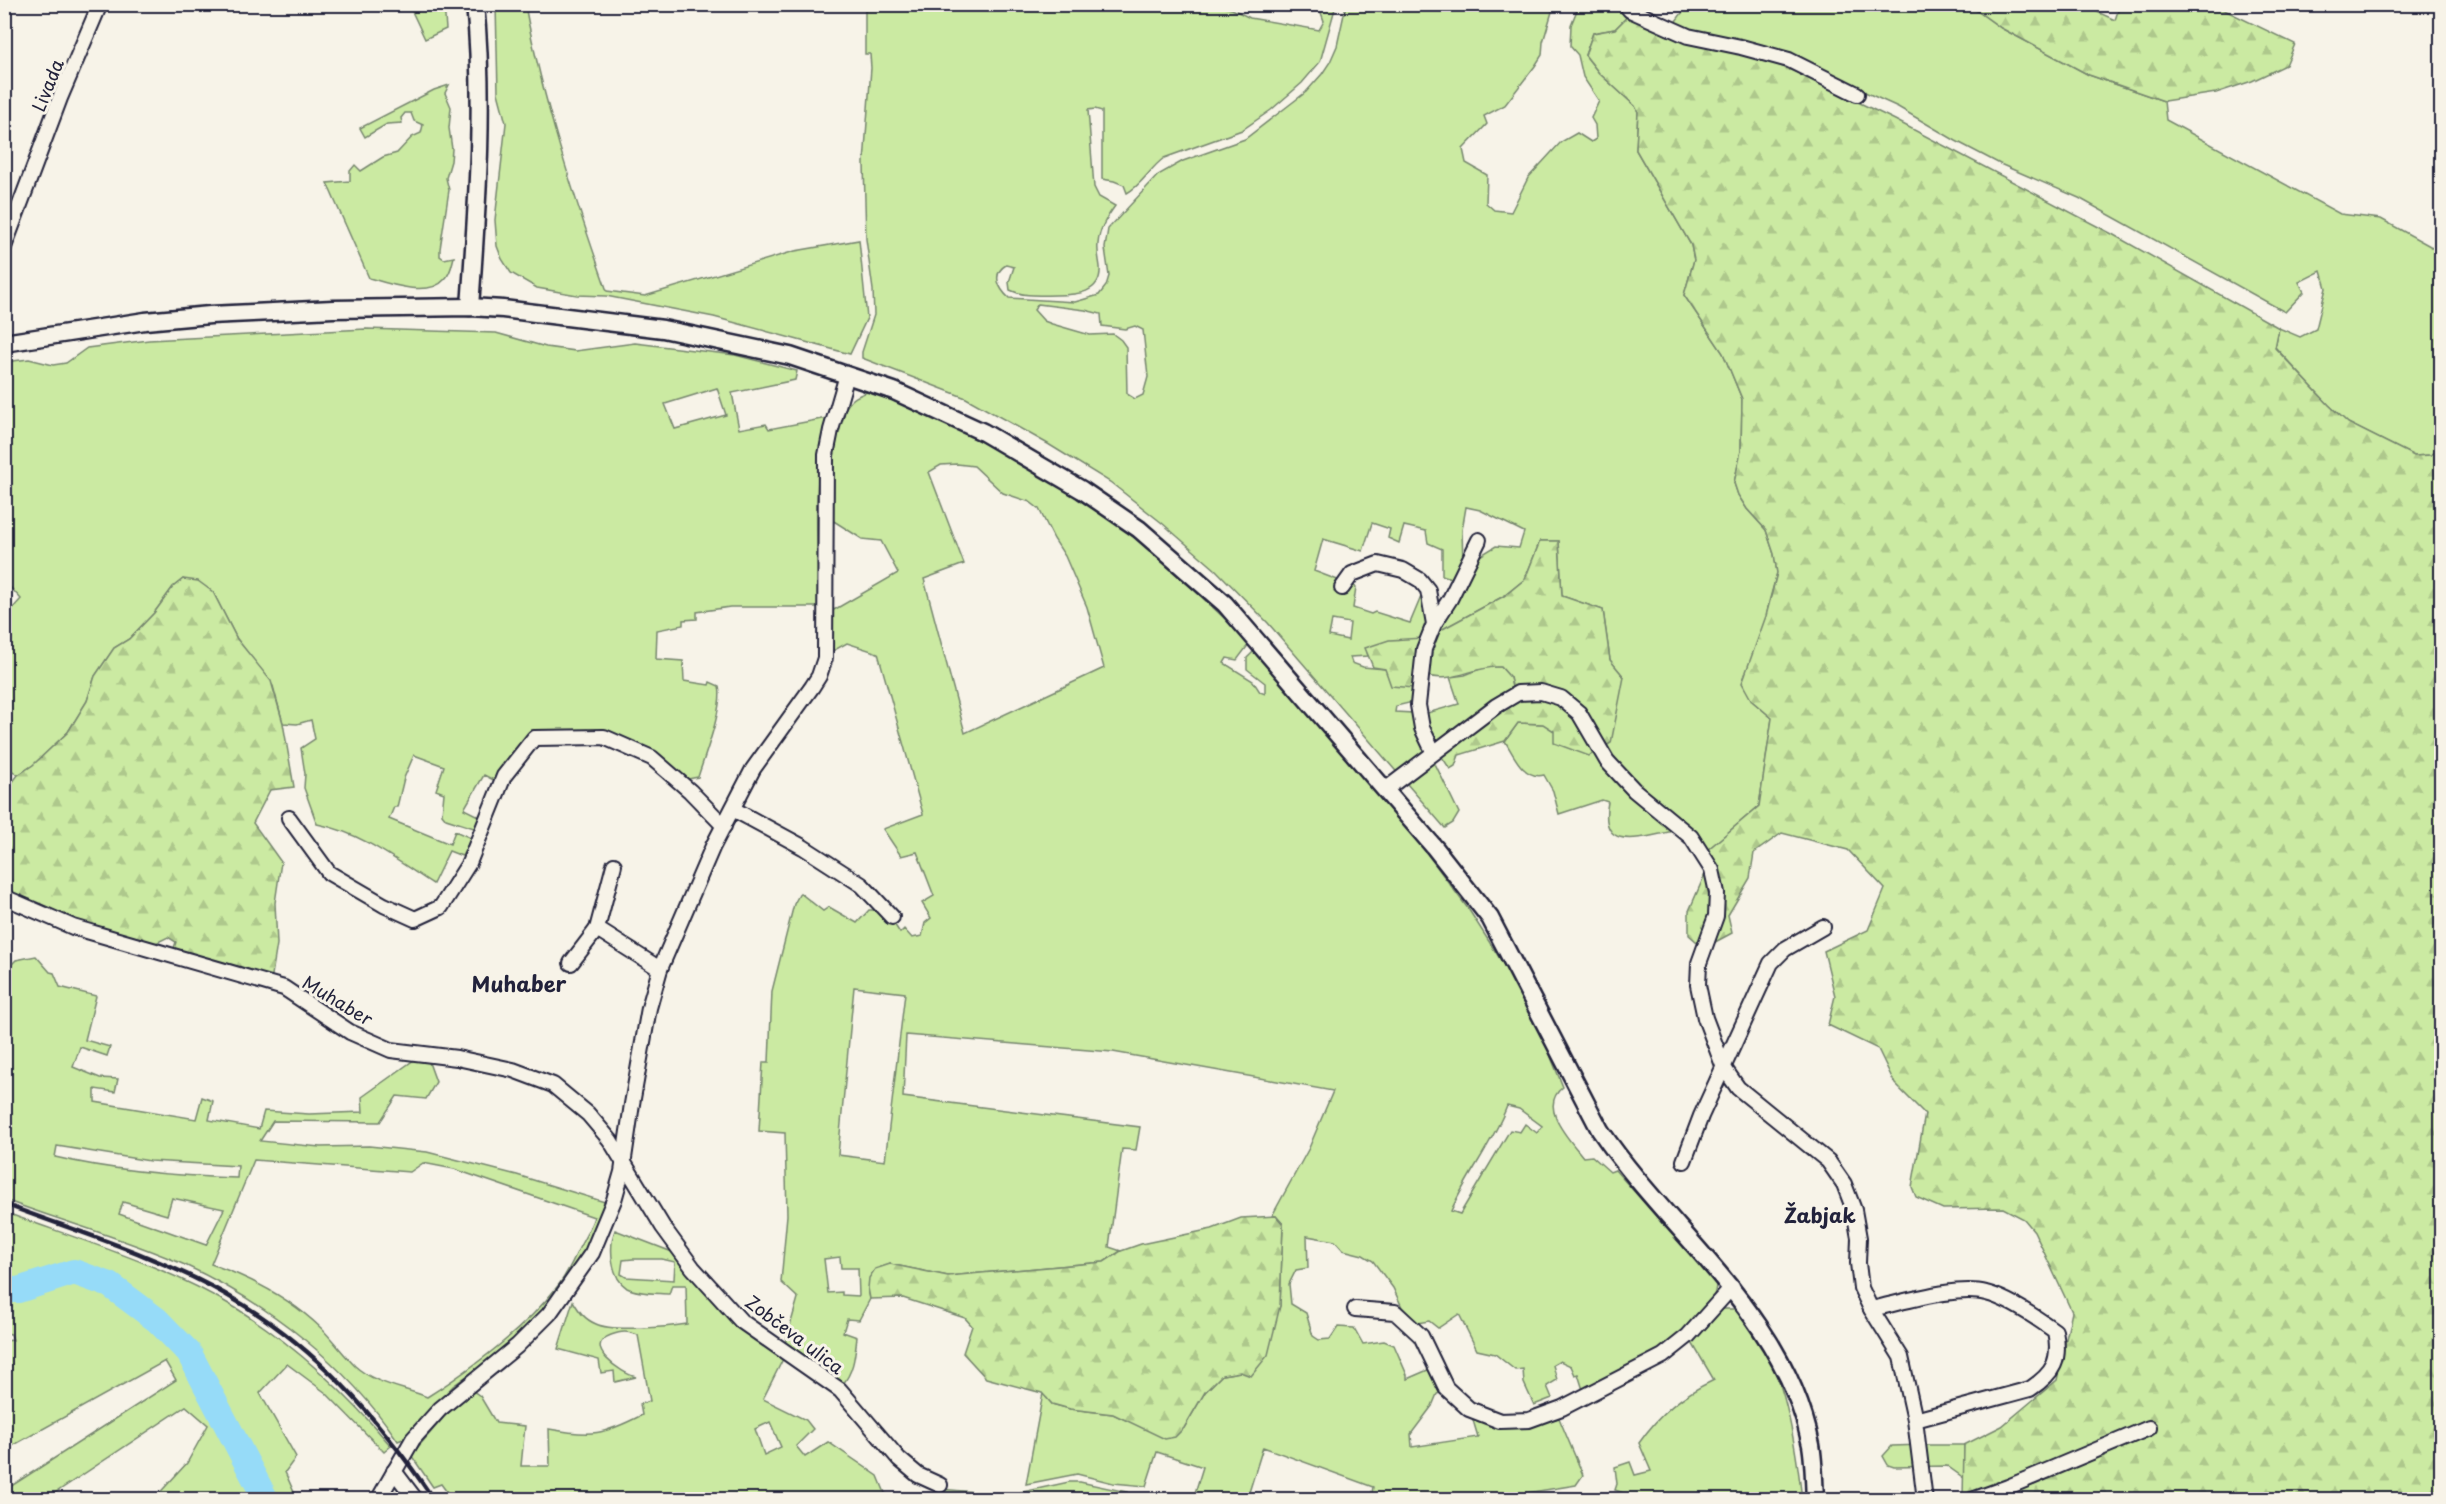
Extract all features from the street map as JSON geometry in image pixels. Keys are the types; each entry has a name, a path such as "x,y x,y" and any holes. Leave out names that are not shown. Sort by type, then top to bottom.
{"street":[{"name":"Livada","path":"4,247 60,98 100,4"},
{"path":"470,307 480,100 475,4"},
{"path":"1625,4 1630,10 1688,36 1789,60 1857,94"},
{"path":"4,343 145,321 210,315 333,309 470,307 663,329 790,356 894,391 983,432 1082,490 1139,529 1225,603 1435,848 1490,918 1600,1130 1620,1159 1732,1287 1762,1329 1787,1375 1801,1410 1811,1446 1815,1500"},
{"path":"378,1500 413,1439 440,1408 517,1346 549,1314 592,1253 614,1200 624,1165 630,1114 649,1008 660,969 724,826 753,770 813,687 825,658 826,455 847,375"},
{"path":"1433,751 1422,728 1418,705 1424,649 1434,624 1450,599 1479,540"},
{"path":"1342,588 1352,574 1378,564 1403,570 1420,580 1428,590 1434,624"},
{"path":"1385,790 1433,751 1496,706 1518,693 1541,692 1562,698 1579,713 1607,761 1634,790 1691,837 1712,870 1717,893 1716,916 1700,963 1698,985 1705,1018 1724,1068 1738,1088 1828,1161 1844,1184 1854,1210 1859,1238 1858,1263 1861,1288 1871,1310 1900,1358 1915,1420 1925,1500"},
{"path":"289,818 329,873 384,906 415,919 441,907 469,863 504,776 534,738 604,737 652,759 690,791 724,826"},
{"path":"733,809 803,847 862,885 892,917"},
{"path":"571,963 597,929 614,865"},
{"name":"Muhaber","path":"4,897 73,927 284,988 350,1032 391,1050 457,1058 513,1070 553,1085 588,1114 610,1140 624,1165"},
{"path":"1684,1161 1701,1116 1771,963 1785,949 1823,927"},
{"path":"597,929 660,969"},
{"name":"Zobčeva ulica","path":"624,1165 687,1260 741,1321 840,1390 899,1459 918,1475 940,1485"},
{"path":"1355,1309 1395,1312 1421,1336 1446,1388 1468,1409 1500,1421 1529,1420 1562,1408 1663,1356 1688,1336 1732,1287"},
{"path":"1871,1310 1960,1291 1986,1293 2032,1315 2055,1331 2058,1345 2055,1364 2044,1379 2030,1389 1915,1420"},
{"path":"1972,1500 2149,1428"},
{"path":"394,1471 416,1500"}],"green space":[{"path":"409,5 444,5 446,29 425,39"},
{"path":"496,5 525,5 560,149 607,291 645,296 795,251 859,240 867,318 850,354 714,317 606,296 577,295 537,288 511,273 497,246 495,220 506,123 498,93"},
{"path":"865,5 1213,5 1232,9 1250,18 1319,30 1324,21 1319,7 1314,5 1336,5 1320,62 1302,83 1271,110 1242,130 1164,158 1127,193 1124,185 1102,179 1102,111 1088,110 1094,187 1099,197 1115,206 1100,233 1098,250 1100,276 1097,283 1092,288 1079,293 1032,295 1010,290 1009,282 1014,267 1006,265 1001,269 998,277 1002,290 1009,298 1075,302 1099,295 1106,286 1109,276 1105,248 1108,229 1158,175 1183,161 1245,139 1306,92 1330,62 1337,46 1346,5 1554,5 1543,42 1542,55 1505,105 1484,116 1487,124 1463,149 1466,163 1487,175 1486,203 1494,210 1511,212 1528,178 1561,142 1577,133 1591,142 1596,139 1595,125 1591,118 1599,101 1583,77 1578,55 1570,46 1571,25 1579,5 1617,5 1629,15 1615,29 1593,33 1585,55 1599,73 1638,111 1636,150 1691,245 1694,260 1684,295 1723,353 1742,399 1741,451 1734,483 1747,509 1766,530 1774,554 1777,573 1769,602 1752,701 1772,718 1759,806 1706,851 1674,831 1636,838 1616,836 1610,829 1607,818 1608,802 1602,800 1559,814 1553,791 1544,775 1531,774 1520,766 1505,741 1518,723 1543,724 1624,677 1610,660 1603,610 1562,596 1559,541 1540,541 1525,579 1504,596 1439,631 1478,557 1496,546 1519,548 1524,532 1480,510 1466,507 1462,530 1463,563 1457,580 1442,575 1442,549 1428,543 1426,531 1404,526 1399,543 1388,538 1390,529 1372,523 1363,551 1323,539 1314,571 1356,587 1353,608 1410,623 1423,592 1427,621 1423,638 1366,648 1368,656 1350,657 1352,663 1363,667 1385,669 1414,688 1413,702 1396,706 1395,712 1413,713 1459,813 1453,823 1445,828 1268,623 1216,570 1162,523 1110,482 966,398 862,358 874,315 866,239 864,163 871,68 870,54 865,54","holes":["1038,304 1101,314 1102,326 1125,329 1135,326 1143,330 1148,377 1143,395 1135,399 1127,394 1126,347 1121,340 1113,334 1090,335 1044,321 1034,310","1332,620 1350,623 1348,640 1329,636"]},
{"path":"1672,5 1969,5 2001,28 2089,75 2164,101 2166,120 2340,214 2381,219 2441,252 2441,448 2431,455 2414,456 2348,423 2275,347 2279,328 2300,337 2316,329 2326,288 2321,271 2299,282 2304,292 2285,312 2079,198 2000,164 1898,107 1801,63 1756,46 1673,25 1685,9"},
{"path":"1969,5 2082,5 2115,20 2120,5 2214,5 2295,44 2286,65 2252,81 2216,93 2164,101 2089,75 2001,28"},
{"path":"1629,15 1667,35 1758,57 1798,73 1895,120 2112,234 2279,328 2275,348 2348,423 2414,456 2431,455 2441,448 2441,1499 1963,1499 1964,1445 2002,1426 2057,1380 2072,1312 2034,1231 2024,1219 2003,1208 1943,1209 1916,1197 1912,1187 1925,1114 1895,1084 1878,1049 1828,1025 1835,996 1824,951 1868,930 1885,889 1848,850 1782,833 1754,853 1750,878 1728,915 1732,933 1704,948 1689,935 1689,911 1705,874 1706,851 1759,806 1772,718 1752,701 1742,683 1766,616 1777,573 1774,554 1766,530 1747,509 1734,483 1741,451 1742,399 1723,353 1684,295 1694,260 1691,245 1636,150 1638,112 1635,106 1599,73 1585,55 1593,33 1615,29"},
{"path":"449,85 445,93 451,107 449,128 452,149 446,178 449,190 440,256 444,259 454,257 450,271 438,285 419,289 369,278 327,183 350,181 350,171 355,165 361,171 383,157 397,153 412,137 421,133 423,125 414,121 411,113 405,113 401,118 402,123 387,124 365,137 360,128 434,90"},
{"path":"366,329 496,333 546,347 575,351 635,343 735,355 797,371 795,380 732,393 739,429 766,424 769,429 827,418 817,488 819,607 730,607 697,612 697,619 683,620 683,625 657,630 656,659 683,661 684,681 709,685 710,682 719,686 719,706 698,777 688,779 621,741 539,741 519,757 507,787 484,775 464,809 492,823 477,829 446,819 442,814 444,793 436,790 444,766 414,755 404,778 397,807 394,807 389,819 450,844 455,831 471,838 462,856 449,851 433,884 363,840 317,824 304,788 305,774 301,748 315,739 311,720 297,724 283,723 273,686 237,639 213,592 183,579 173,587 154,613 129,639 114,648 95,676 87,701 68,732 33,765 18,775 5,765 4,618 21,599 11,588 5,596 5,362 29,359 53,365 66,363 87,348 149,340","holes":["717,388 726,415 675,429 665,404"]},
{"path":"867,392 883,395 943,421 1070,490 1133,533 1237,630 1249,644 1237,660 1227,658 1224,663 1253,681 1260,692 1265,694 1265,683 1247,669 1247,658 1254,651 1411,832 1469,910 1518,987 1540,1030 1563,1087 1556,1095 1553,1104 1554,1113 1570,1141 1583,1157 1592,1156 1610,1172 1615,1170 1716,1283 1713,1297 1706,1307 1688,1329 1661,1351 1584,1393 1578,1374 1575,1375 1571,1366 1560,1361 1553,1365 1557,1380 1547,1386 1552,1398 1534,1405 1524,1383 1523,1369 1515,1370 1495,1354 1477,1350 1459,1314 1438,1328 1429,1321 1417,1323 1402,1307 1393,1288 1373,1261 1363,1255 1343,1250 1335,1241 1307,1236 1308,1268 1296,1270 1289,1284 1291,1304 1306,1313 1313,1336 1319,1340 1330,1339 1338,1327 1354,1328 1363,1344 1384,1341 1394,1345 1407,1379 1430,1369 1442,1392 1437,1394 1432,1406 1411,1434 1412,1447 1478,1437 1472,1417 1529,1425 1559,1418 1583,1475 1576,1485 1502,1497 1503,1499 1371,1499 1373,1487 1263,1447 1247,1499 1202,1499 1194,1496 1203,1467 1157,1452 1146,1486 1113,1483 1077,1474 1026,1484 1043,1393 1052,1404 1070,1409 1113,1414 1126,1420 1184,1428 1205,1392 1222,1375 1240,1372 1280,1306 1283,1224 1276,1216 1272,1216 1309,1148 1333,1091 1113,1052 906,1035 903,1097 1140,1127 1136,1150 1122,1149 1109,1247 1121,1251 1104,1262 948,1276 890,1264 868,1288 870,1299 859,1320 847,1319 843,1332 857,1337 851,1369 842,1385 830,1378 839,1363 818,1351 810,1365 784,1347 798,1298 781,1282 787,1215 785,1133 759,1131 763,1062 769,1062 772,991 794,904 800,893 823,911 829,907 857,923 869,910 885,910 900,933 904,929 912,938 922,936 925,923 931,918 922,903 934,896 917,852 901,856 883,829 923,814 878,653 847,643 831,652 832,611 898,573 881,541 862,539 829,518 832,456 838,425 851,401","holes":["941,465 974,466 1003,493 1030,502 1039,509 1065,556 1087,607 1104,668 965,733 924,579 964,564 929,472","854,987 905,993 885,1161 838,1155","1507,1106 1519,1109 1542,1126 1537,1133 1525,1124 1520,1132 1510,1130 1460,1214 1451,1211","840,1257 841,1268 858,1268 859,1296 842,1295 842,1292 828,1293 824,1259"]},
{"path":"1540,541 1559,541 1562,596 1603,610 1610,660 1624,677 1611,743 1589,756 1554,743 1554,731 1543,724 1518,723 1505,741 1459,755 1455,766 1450,769 1434,745 1512,687 1510,677 1501,667 1491,667 1444,678 1425,675 1431,644 1439,631 1504,596 1525,579"},
{"path":"183,579 198,581 213,592 237,639 271,681 283,723 294,787 270,790 253,823 281,862 275,903 277,944 272,975 268,978 173,951 176,942 168,937 150,946 76,925 5,892 5,792 18,775 33,765 68,732 87,701 95,676 114,648 129,639 154,613 173,587"},
{"path":"1423,638 1414,688 1391,686 1385,669 1373,667 1365,648 1389,640"},
{"path":"1487,666 1501,667 1510,677 1512,687 1434,745 1425,718 1427,713 1459,704 1450,677 1465,675"},
{"path":"36,956 50,972 54,973 60,987 96,996 85,1040 110,1047 107,1056 80,1047 73,1067 100,1078 118,1079 115,1092 95,1089 95,1102 196,1119 202,1097 213,1101 209,1120 259,1129 264,1111 309,1114 363,1112 362,1097 414,1060 427,1057 436,1082 426,1099 397,1096 380,1122 273,1121 260,1141 320,1147 369,1146 427,1152 517,1175 608,1203 599,1228 565,1287 519,1338 453,1386 405,1438 398,1441 355,1386 330,1362 304,1339 246,1298 185,1265 163,1256 5,1200 5,971 16,960","holes":["57,1146 150,1161 238,1166 237,1178 168,1174 100,1166 55,1157","254,1160 410,1172 423,1163 454,1169 594,1217 567,1272 544,1303 497,1347 427,1397 380,1381 362,1372 321,1328 296,1307 255,1282 211,1264","172,1198 224,1209 206,1245 119,1214 123,1202 167,1215"]},
{"path":"4,1212 154,1267 212,1294 239,1310 320,1372 391,1446 384,1452 326,1393 287,1364 260,1393 296,1457 285,1472 297,1499 154,1499 187,1463 208,1425 186,1406 46,1499 5,1499 5,1490 176,1380 165,1361 5,1450 5,1341 13,1340 11,1334 5,1333"},
{"path":"1276,1216 1283,1224 1280,1306 1268,1355 1251,1376 1240,1372 1222,1375 1205,1392 1184,1428 1175,1437 1165,1439 1113,1414 1070,1409 1052,1404 1042,1393 986,1378 963,1353 972,1326 965,1318 903,1298 870,1299 869,1278 875,1269 890,1264 948,1276 1104,1262 1121,1251 1141,1244 1212,1229 1241,1218"},
{"path":"615,1230 680,1255 784,1357 763,1399 806,1420 813,1429 796,1446 805,1457 828,1442 878,1476 885,1493 894,1499 452,1499 441,1484 433,1487 411,1455 444,1417 473,1391 480,1396 496,1423 525,1426 521,1466 550,1466 549,1429 576,1433 597,1432 617,1427 642,1415 640,1404 650,1401 638,1335 621,1332 603,1340 600,1346 607,1359 636,1377 615,1382 614,1371 601,1373 599,1360 558,1349 573,1301 585,1317 604,1326 640,1328 687,1324 686,1285 672,1285 669,1294 642,1292 627,1288 621,1283 614,1269 613,1237","holes":["662,1259 675,1262 674,1280 626,1277 621,1274 623,1260","770,1422 781,1447 764,1455 755,1429"]},
{"path":"1720,1309 1734,1309 1751,1326 1775,1371 1790,1424 1802,1499 1643,1500 1615,1490 1617,1484 1615,1467 1630,1462 1635,1475 1651,1471 1639,1443 1672,1406 1714,1380 1691,1341"},
{"path":"1964,1445 1964,1478 1947,1466 1894,1467 1888,1465 1883,1456 1892,1446"},
{"path":"1069,1482 1080,1482 1127,1492 1114,1500 932,1500 940,1489 1009,1495"}],"waterway":[{"path":"4,1290 18,1290 74,1272 110,1285 157,1320 189,1353 266,1500"}],"railway":[{"path":"4,1204 172,1267 225,1294 257,1314 287,1335 342,1384 390,1439 434,1500"}],"district":[{"name":"Muhaber","path":"519,983"},
{"name":"Žabjak","path":"1820,1215"}]}
